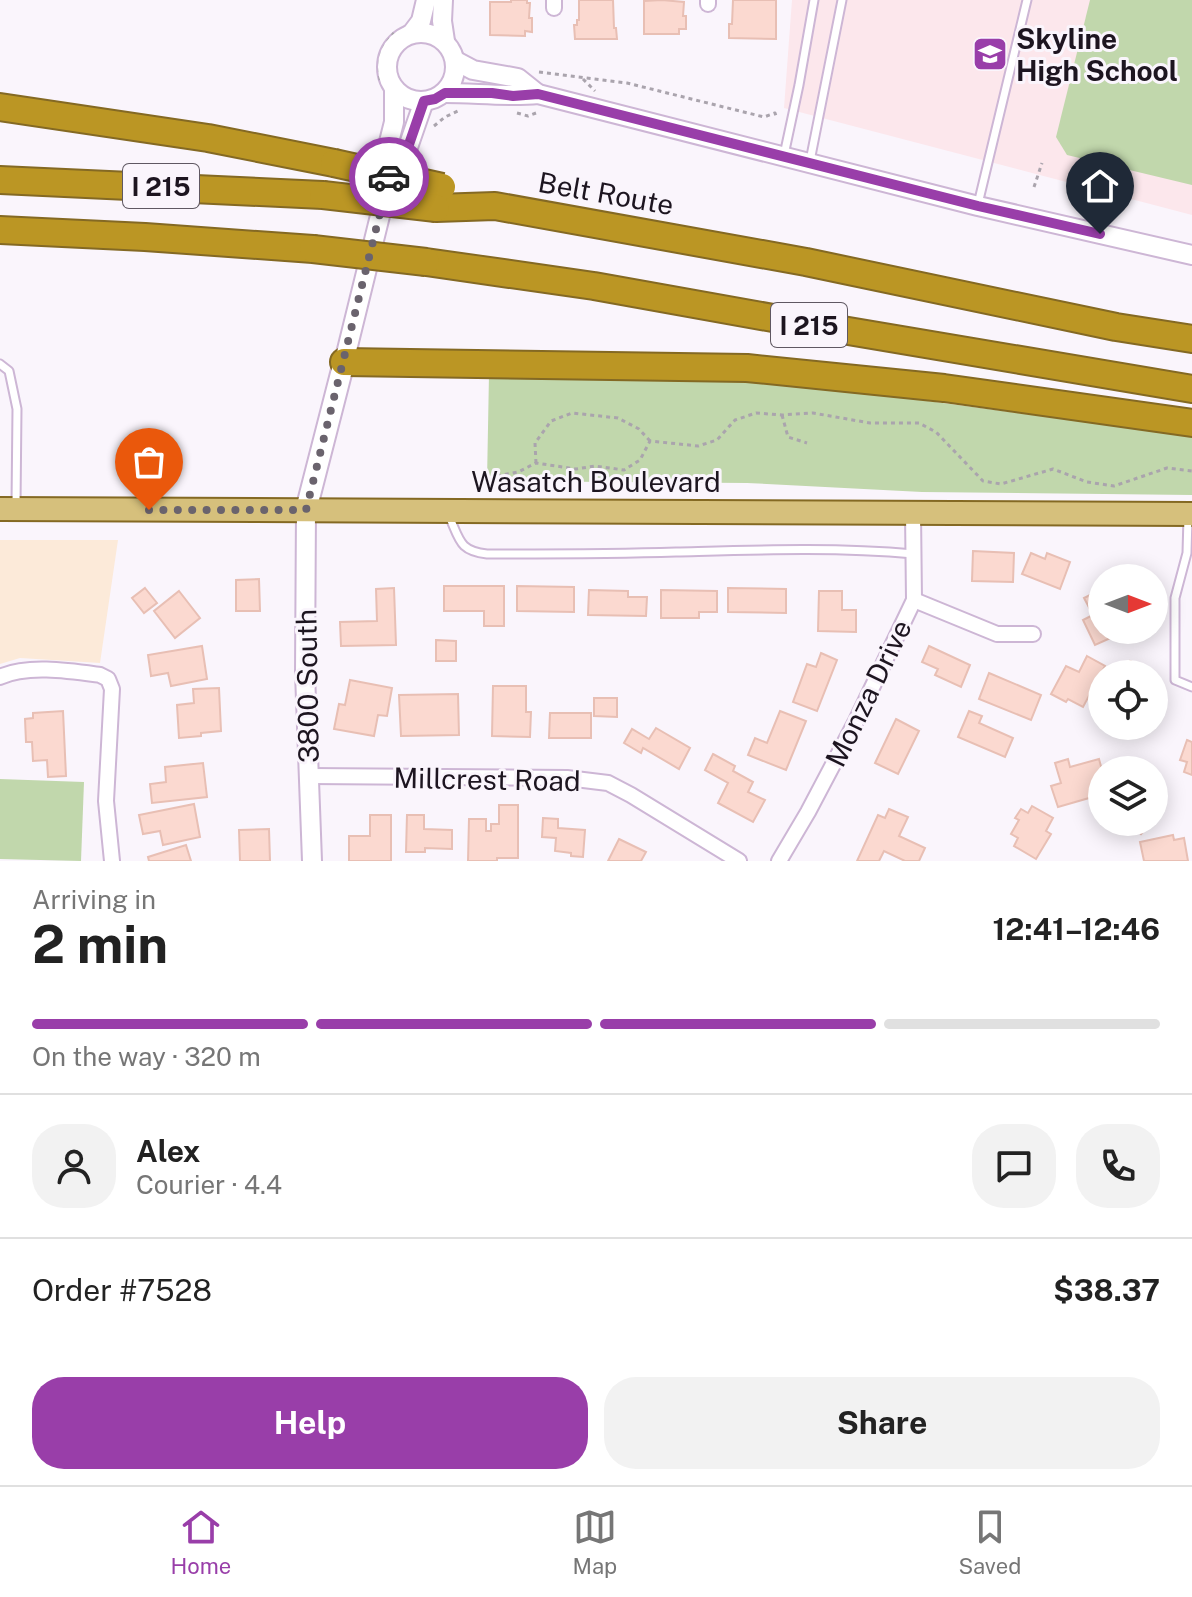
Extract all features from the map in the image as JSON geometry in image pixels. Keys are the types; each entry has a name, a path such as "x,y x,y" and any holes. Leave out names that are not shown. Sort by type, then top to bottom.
{"highway":[{"path":"0,107 208,138 334,163 439,197"},
{"name":"Belt Route","path":"0,180 323,195 439,197 806,262 1116,327 1192,339"},
{"name":"I 215","path":"0,230 313,249 426,262 594,286 1192,389"},
{"path":"344,362 747,368 944,388 1192,423"}],"main road":[{"path":"306,510 344,362"},
{"name":"Wasatch Boulevard","path":"8,509 1190,514"}],"street":[{"path":"412,33 421,21 426,0"},
{"path":"443,0 445,41"},
{"path":"424,32 445,41 456,61 456,73 445,93 424,101 402,96 394,88 387,67 388,56 394,46 412,33 424,32"},
{"path":"456,61 473,70 518,78 538,94"},
{"path":"344,362 393,163 388,146 394,122 394,88"},
{"path":"445,93 538,94 978,206 1192,255"},
{"path":"393,163 406,153 424,101"},
{"name":"3800 South","path":"306,510 305,673 312,861"},
{"name":"Monza Drive","path":"779,861 856,721 914,600 913,513"},
{"path":"914,600 997,634 1033,634"},
{"path":"0,677 32,670 100,675 111,683 106,801 112,861"},
{"name":"Millcrest Road","path":"309,776 567,778 608,783 739,861"}],"lane":[{"path":"784,156 814,0"},
{"path":"810,163 842,0"},
{"path":"978,206 1027,0"},
{"path":"0,364 9,371 17,401 8,509"},
{"path":"446,511 463,545 473,552 487,554 787,550 914,554"},
{"path":"1190,514 1187,553 1175,598 1175,680 1192,687"}],"path":[{"path":"538,72 627,83 764,117 775,113 776,116"},
{"path":"435,125 456,111 468,109"},
{"path":"1034,187 1042,163"},
{"path":"536,463 535,443 551,421 572,413 618,418 639,429 650,441 698,446 717,440 735,420 756,413 813,413 870,423 919,423 936,432 983,481 1001,484 1053,469 1087,482 1114,486 1167,468 1192,471"},
{"path":"782,415 788,437 807,443"},
{"path":"497,476 518,472 536,463 576,469 595,466 624,470 640,460 650,441"}],"shaded area":[{"name":"Skyline High School","path":"792,0 1192,0 1192,215 784,108"},
{"path":"0,540 118,540 100,663 20,658 0,664"}],"green space":[{"path":"1090,0 1192,0 1192,185 1067,155 1056,137"},
{"path":"489,374 746,377 1192,436 1192,495 922,492 747,483 487,481"},
{"path":"0,779 84,782 81,861 0,859"}],"building":[{"path":"527,0 530,3 532,32 525,31 525,36 490,35 490,2"},
{"path":"579,0 613,0 617,39 575,39 574,25 579,20"},
{"path":"733,0 776,0 776,39 729,38"},
{"path":"644,1 684,2 686,29 679,29 679,34 644,34"},
{"path":"973,551 1014,553 1013,582 972,581"},
{"path":"1031,553 1045,559 1047,553 1070,562 1060,589 1022,574"},
{"path":"259,579 260,611 236,611 236,580"},
{"path":"444,586 504,586 504,626 484,626 484,611 444,611"},
{"path":"517,586 574,587 574,612 517,611"},
{"path":"145,588 157,603 144,613 132,598"},
{"path":"394,588 396,645 341,646 340,622 377,621 376,589"},
{"path":"728,588 786,589 786,613 728,612"},
{"path":"589,590 628,591 628,597 647,597 646,616 588,615"},
{"path":"661,590 717,591 717,612 699,612 699,618 661,618"},
{"path":"179,591 200,618 175,638 154,611"},
{"path":"819,591 842,591 842,610 856,610 856,632 818,631"},
{"path":"436,640 456,641 456,661 436,661"},
{"path":"202,646 207,679 171,686 168,673 151,676 148,655"},
{"path":"929,646 970,665 961,687 935,675 938,669 922,662"},
{"path":"821,653 837,660 817,711 793,702 807,664 816,667"},
{"path":"1087,656 1094,660 1088,660 1088,698 1083,707 1051,694 1066,666 1079,672"},
{"path":"989,673 1041,695 1031,720 979,699"},
{"path":"350,680 392,688 387,716 378,715 374,736 334,729 339,704 345,705"},
{"path":"493,686 526,686 526,712 531,712 530,737 492,736"},
{"path":"219,688 221,731 179,738 177,705 194,703 193,689"},
{"path":"458,694 459,735 401,736 399,695"},
{"path":"594,698 617,698 617,717 594,716"},
{"path":"63,711 66,776 48,777 47,760 33,761 32,742 26,742 25,719 33,718 33,713"},
{"path":"780,711 806,721 786,770 748,755 755,738 767,743"},
{"path":"969,711 982,716 979,723 1013,738 1005,757 958,737"},
{"path":"550,713 591,713 591,738 549,738"},
{"path":"896,719 919,731 898,774 875,763"},
{"path":"656,728 690,748 679,769 643,748 641,753 624,743 632,729 649,739"},
{"path":"1187,740 1192,742 1192,775 1184,772 1187,762 1180,760"},
{"path":"713,754 735,766 733,771 753,782 748,792 765,800 753,822 718,803 728,783 705,770"},
{"path":"1068,759 1070,767 1088,762 1088,798 1058,807 1051,786 1061,783 1055,763"},
{"path":"203,763 207,797 152,803 150,784 166,782 165,767"},
{"path":"194,804 200,837 163,845 160,831 143,834 139,815"},
{"path":"499,805 518,805 518,858 468,861 469,819 486,819 486,831 491,831 491,824 499,824"},
{"path":"1032,806 1053,818 1046,831 1051,834 1036,859 1014,846 1018,838 1011,834 1021,809 1028,813"},
{"path":"889,809 908,817 899,836 925,848 919,861 905,861 884,851 879,861 857,861 878,815 885,818"},
{"path":"370,815 391,815 391,861 349,861 349,836 370,836"},
{"path":"407,815 424,815 424,829 452,830 452,849 425,848 425,852 406,852"},
{"path":"543,818 558,819 558,828 585,830 583,857 555,851 556,838 542,837"},
{"path":"269,829 270,861 240,861 239,830"},
{"path":"1173,835 1174,840 1184,838 1188,861 1144,861 1140,842"},
{"path":"619,839 646,852 641,861 608,861"},
{"path":"186,845 191,861 149,861 148,857"}],"way so far":[{"path":"149,510 306,510 389,177"}],"place":[{"name":"Skyline High School","path":"990,54"}],"route":[{"path":"389,177 393,163 406,153 424,101 445,93 538,94 1100,234"}]}
